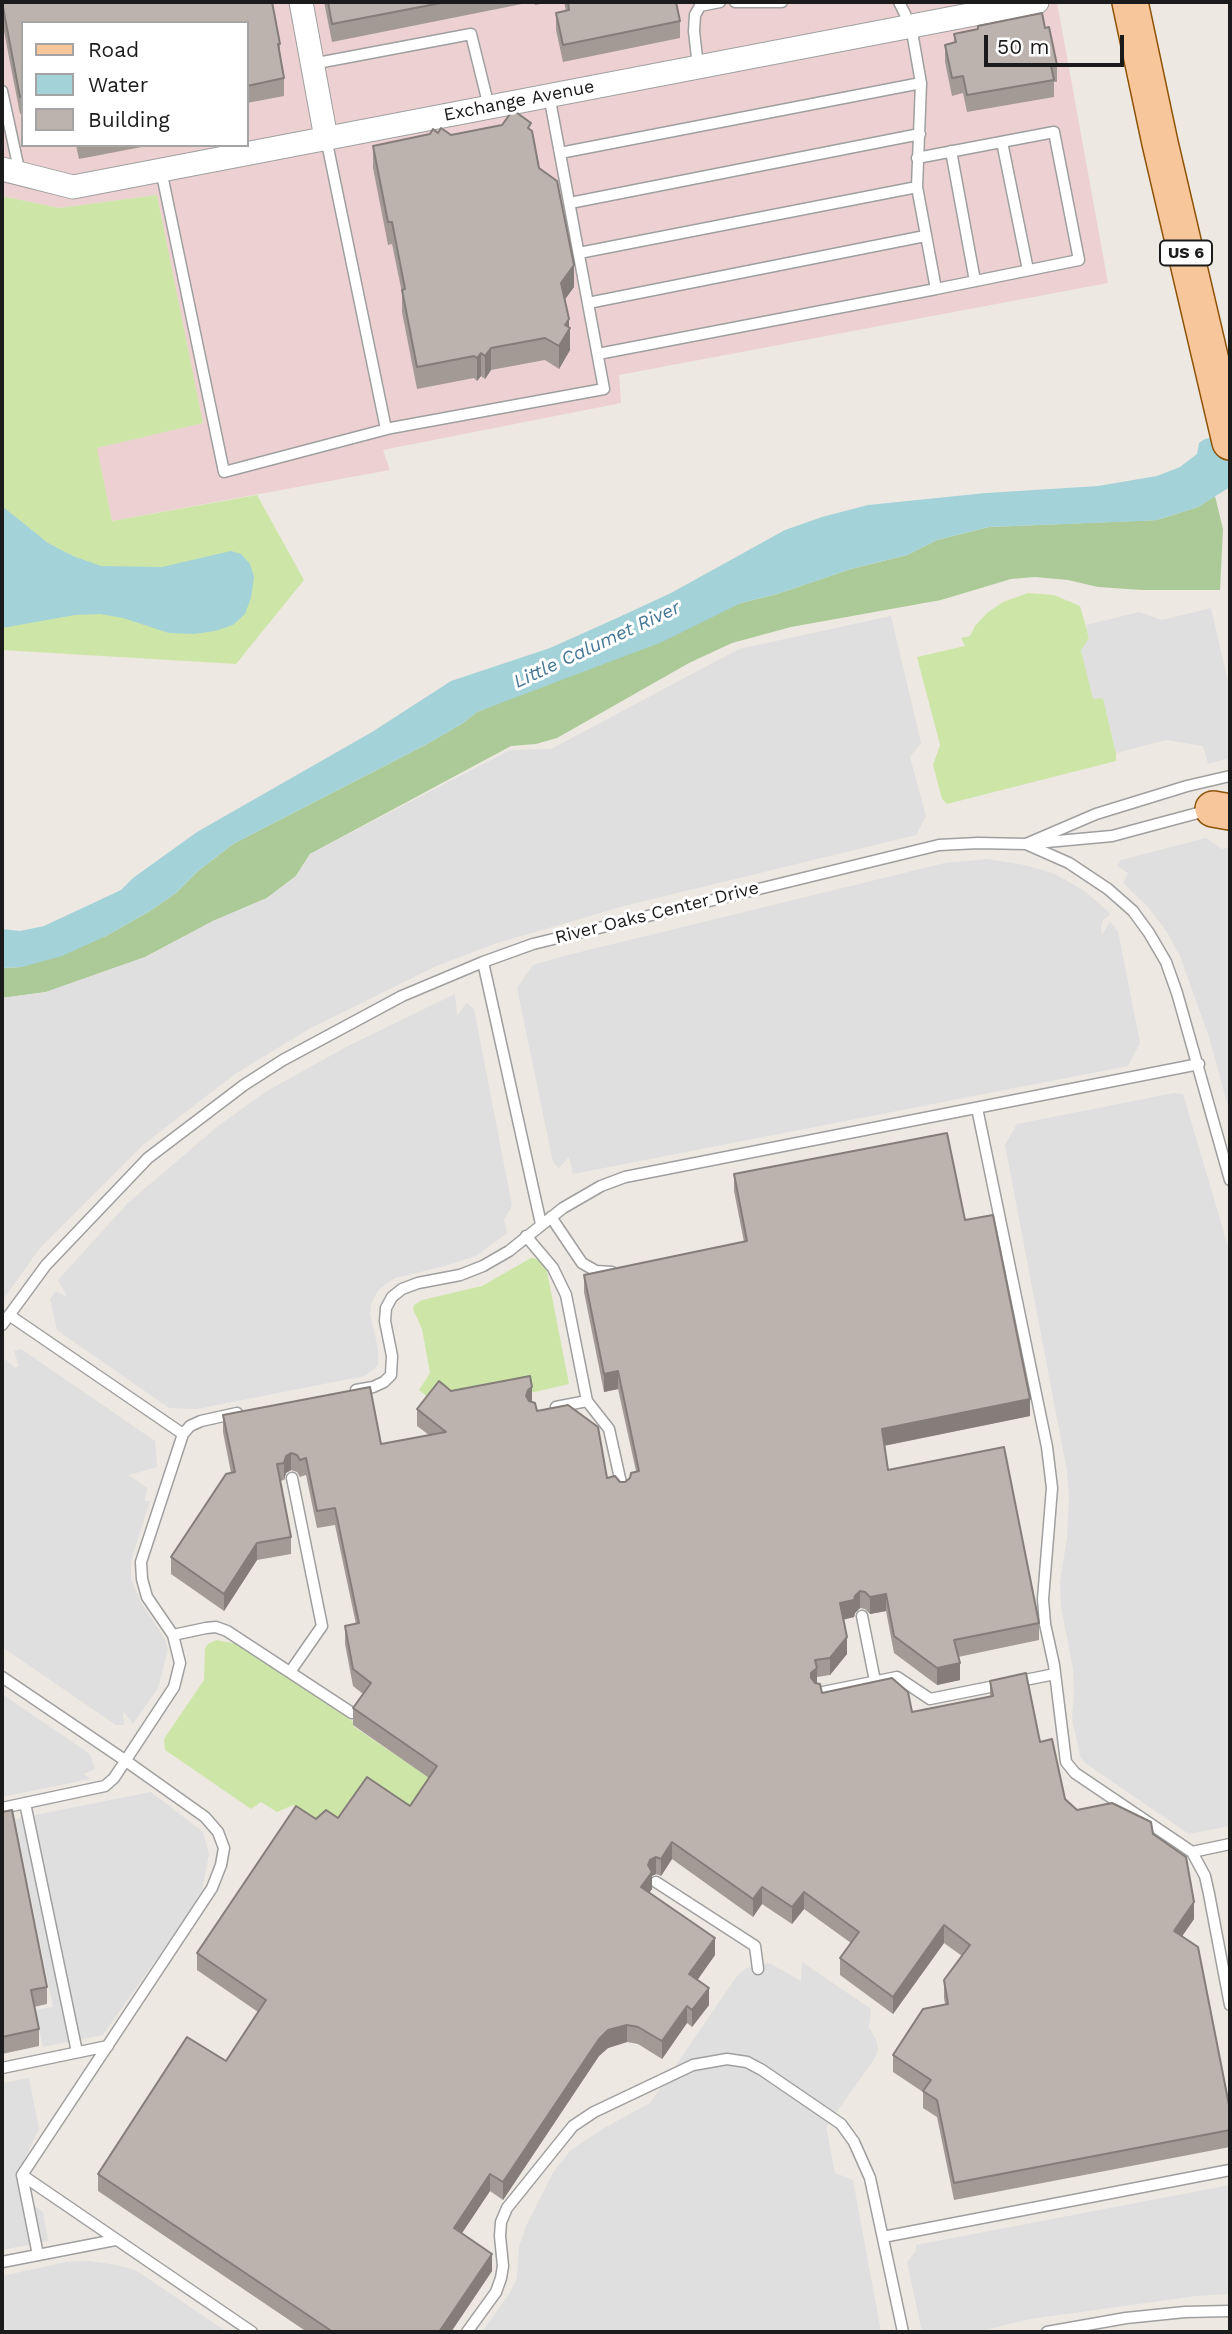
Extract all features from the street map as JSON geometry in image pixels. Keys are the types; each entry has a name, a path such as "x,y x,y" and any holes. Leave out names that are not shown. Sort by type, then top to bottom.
{"main road":[{"name":"US 6","path":"1130,2 1230,442"}],"street":[{"path":"301,2 326,138"},
{"name":"Exchange Avenue","path":"11,171 73,187 1037,2"}],"lane":[{"path":"698,67 695,15 700,6 720,2"},
{"path":"735,2 782,2"},
{"path":"899,2 911,26 920,83 917,187 936,289"},
{"path":"312,64 471,34 489,107"},
{"path":"560,153 920,83"},
{"path":"2,91 11,171"},
{"path":"161,170 224,472 386,429 604,388 549,95"},
{"path":"598,354 1079,260 1054,132 917,158"},
{"path":"570,203 920,134"},
{"path":"326,138 386,429"},
{"path":"1002,142 1028,270"},
{"path":"951,151 975,281"},
{"path":"579,253 917,187"},
{"path":"588,303 925,236"},
{"path":"1026,844 1096,814 1187,786 1230,776"},
{"path":"1026,844 1112,836 1225,808"},
{"name":"River Oaks Center Drive","path":"2,1325 46,1265 148,1158 208,1110 283,1060 412,991 533,944 939,845 1026,844 1069,863 1108,889 1133,911 1166,962 1199,1065 1230,1181"},
{"path":"483,962 541,1224"},
{"path":"341,1393 373,1387 391,1375 392,1356 385,1321 386,1308 392,1297 402,1289 460,1275 483,1266 509,1251 541,1224 585,1195 625,1177 1199,1065"},
{"path":"977,1108 1047,1447 1052,1488 1043,1599 1066,1762 1075,1773 1192,1852 1205,1876 1230,2005"},
{"path":"551,1217 582,1263 596,1271 623,1270"},
{"path":"526,1237 552,1268 566,1295 587,1401 610,1429 623,1492"},
{"path":"9,1315 183,1434"},
{"path":"547,1409 587,1401"},
{"path":"2,1808 104,1786 114,1778 174,1687 180,1663 173,1635 147,1597 141,1562 183,1434 190,1426 201,1421 248,1411"},
{"path":"290,1672 322,1626 292,1478"},
{"path":"862,1616 875,1681"},
{"path":"173,1635 193,1629 216,1627 239,1638 352,1713"},
{"path":"818,1693 897,1677 930,1699 1055,1674"},
{"path":"2,1677 205,1817 218,1832 224,1848 212,1888 22,2175 38,2255"},
{"path":"25,1803 77,2052"},
{"path":"1192,1852 1230,1844"},
{"path":"656,1882 755,1946 758,1969"},
{"path":"2,2068 108,2046"},
{"path":"467,2332 496,2292 501,2278 503,2266 499,2236 507,2208 573,2126 594,2112 683,2070 716,2060 747,2062 841,2124 863,2158 870,2178 903,2332"},
{"path":"883,2237 1230,2169"},
{"path":"22,2175 252,2332"},
{"path":"2,2262 115,2240"},
{"path":"1047,2332 1099,2328 1126,2318 1230,2311"},
{"path":"1126,2318 1129,2332"}],"shaded area":[{"path":"2,2 1057,2 1108,283 619,375 621,403 383,450 390,470 112,521 96,448 202,423 157,195 59,208 2,196"},
{"path":"1211,608 1230,691 1230,758 1208,764 1203,746 1166,740 1116,753 1103,698 1093,699 1081,650 1089,638 1086,625 1139,612 1162,620"},
{"path":"891,616 921,743 910,757 926,816 916,835 624,906 494,944 434,967 309,1029 235,1074 144,1144 40,1248 2,1301 2,998 46,992 146,957 213,921 267,898 296,876 310,854 510,750 551,749 739,649"},
{"path":"1206,838 1222,849 1230,847 1230,1114 1209,1037 1180,956 1167,932 1148,907 1123,883 1128,873 1117,866 1121,860"},
{"path":"987,859 1025,865 1055,874 1083,890 1111,914 1103,920 1102,935 1110,922 1118,931 1140,1043 1128,1066 573,1174 569,1157 559,1168 553,1162 517,988 533,965 945,863"},
{"path":"455,994 457,1015 467,1003 474,1009 512,1206 504,1220 507,1233 476,1256 395,1278 378,1290 371,1304 370,1314 378,1348 378,1365 373,1370 364,1376 197,1409 169,1408 57,1330 50,1299 56,1291 67,1297 58,1280 128,1203 218,1126 267,1091 348,1046"},
{"path":"1174,1093 1183,1094 1230,1253 1230,1826 1189,1834 1092,1768 1080,1756 1072,1718 1073,1669 1061,1606 1060,1582 1067,1538 1069,1499 1067,1471 1005,1145 1017,1124"},
{"path":"21,1349 155,1441 157,1467 129,1475 147,1488 145,1501 150,1501 131,1561 131,1578 140,1601 165,1639 168,1649 158,1688 133,1724 123,1711 124,1725 116,1725 2,1647 2,1366 5,1359 15,1368 19,1366 14,1351"},
{"path":"2,1694 90,1754 95,1769 84,1774 90,1779 2,1797"},
{"path":"151,1792 203,1832 209,1854 202,1890 103,2035 43,2047 35,2010 53,2007 15,1819"},
{"path":"802,1962 871,2009 869,2027 877,2042 878,2051 826,2127 835,2173 853,2180 881,2332 482,2332 511,2291 517,2278 519,2246 527,2224 554,2171 571,2150 650,2103 737,1976 745,1969 763,1963 771,1964 801,1981"},
{"path":"29,2078 39,2129 18,2179 21,2196 43,2212 48,2241 2,2250 2,2083"},
{"path":"1230,2185 1230,2294 1196,2296 1030,2319 977,2332 922,2332 907,2262 916,2251 916,2245"},
{"path":"89,2261 137,2271 227,2332 2,2332 2,2276 66,2262"}],"green space":[{"path":"157,195 203,423 97,448 112,521 257,495 304,580 236,664 2,650 2,196 59,208"},
{"path":"1215,496 1223,529 1220,590 1142,590 1098,587 1068,580 1035,577 1011,579 941,600 791,627 732,643 689,663 557,738 536,744 511,746 310,854 296,876 267,898 213,921 145,957 46,992 2,998 2,968 22,967 106,936 176,893 198,871 233,844 429,743 477,712 741,603 851,569 907,555 937,540 989,527 1157,520 1198,507"},
{"path":"1028,593 1054,595 1080,606 1089,638 1093,699 1103,697 1116,761 947,804 942,799 933,765 940,745 917,657 965,646 961,638 970,636 987,613 1003,602"},
{"path":"531,1258 541,1259 546,1266 569,1384 530,1393 435,1403 419,1390 430,1373 422,1329 413,1309 414,1305 422,1300 482,1286"},
{"path":"216,1640 238,1644 355,1723 353,1726 437,1783 410,1824 338,1836 293,1805 277,1812 261,1802 251,1809 165,1750 164,1739 204,1680 205,1649"}],"water":[{"name":"Little Calumet River","path":"1230,434 1230,487 1198,507 1157,520 989,527 937,540 907,555 851,569 741,603 662,642 477,712 429,743 233,844 198,871 176,893 106,936 62,956 22,967 2,968 2,929 20,931 44,926 121,890 133,878 197,832 372,732 451,681 550,648 617,618 671,593 785,530 868,505 986,493 1098,486 1157,476 1180,467 1197,454 1199,443 1205,439"},
{"path":"2,506 48,543 101,566 162,567 231,551 241,554 250,564 254,577 245,614 233,625 194,634 169,633 123,618 100,614 75,615 2,628"}],"building":[{"path":"2,2 272,2 284,78 248,86 248,21 21,21 20,97"},
{"path":"328,2 446,2 332,24"},
{"path":"568,2 676,2 680,21 563,45 556,13 569,10"},
{"path":"1042,13 1045,28 1049,27 1057,65 1051,66 1054,80 967,95 963,76 952,78 945,45 956,42 954,34 978,29 978,26"},
{"path":"513,110 531,123 528,128 532,131 539,168 557,181 574,265 561,283 569,319 565,325 570,328 559,346 545,338 491,348 485,356 481,353 477,358 474,356 417,367 392,222 388,222 373,146 430,134 433,129 438,133 441,128 451,135 502,125"},
{"path":"947,1133 965,1220 993,1215 1030,1399 882,1429 888,1470 1004,1447 1039,1623 954,1640 960,1663 937,1668 894,1636 886,1594 870,1597 860,1591 854,1600 840,1603 847,1637 830,1658 815,1660 817,1668 811,1673 811,1678 820,1684 822,1693 892,1678 908,1692 912,1712 993,1696 990,1681 1026,1673 1040,1742 1052,1739 1065,1799 1077,1810 1112,1803 1151,1822 1153,1834 1186,1857 1194,1902 1174,1931 1198,1947 1230,2110 1230,2130 954,2183 937,2100 923,2091 931,2080 893,2055 923,2009 948,2004 944,1980 970,1945 944,1925 893,1997 840,1958 859,1932 804,1892 792,1907 762,1887 753,1899 672,1842 661,1859 656,1857 650,1860 648,1865 652,1872 641,1887 715,1938 689,1974 709,1988 692,2010 687,2006 662,2041 638,2027 627,2025 608,2030 599,2039 503,2182 490,2174 454,2228 492,2254 439,2332 333,2332 98,2174 187,2037 226,2061 266,2000 197,1953 296,1806 316,1819 326,1810 338,1818 367,1777 410,1806 437,1766 353,1708 371,1683 353,1669 345,1626 359,1623 335,1508 317,1511 306,1458 300,1460 297,1455 291,1453 286,1456 284,1463 277,1464 291,1537 257,1543 224,1594 171,1557 226,1474 235,1472 223,1415 370,1387 381,1444 446,1432 417,1409 439,1381 451,1391 530,1376 532,1387 526,1396 529,1401 535,1403 537,1411 568,1405 598,1427 607,1478 615,1476 620,1482 625,1482 631,1473 639,1471 618,1371 604,1374 584,1275 747,1241 734,1174"},
{"path":"12,1810 47,1987 31,1990 39,2029 2,2037 2,1812"}]}
